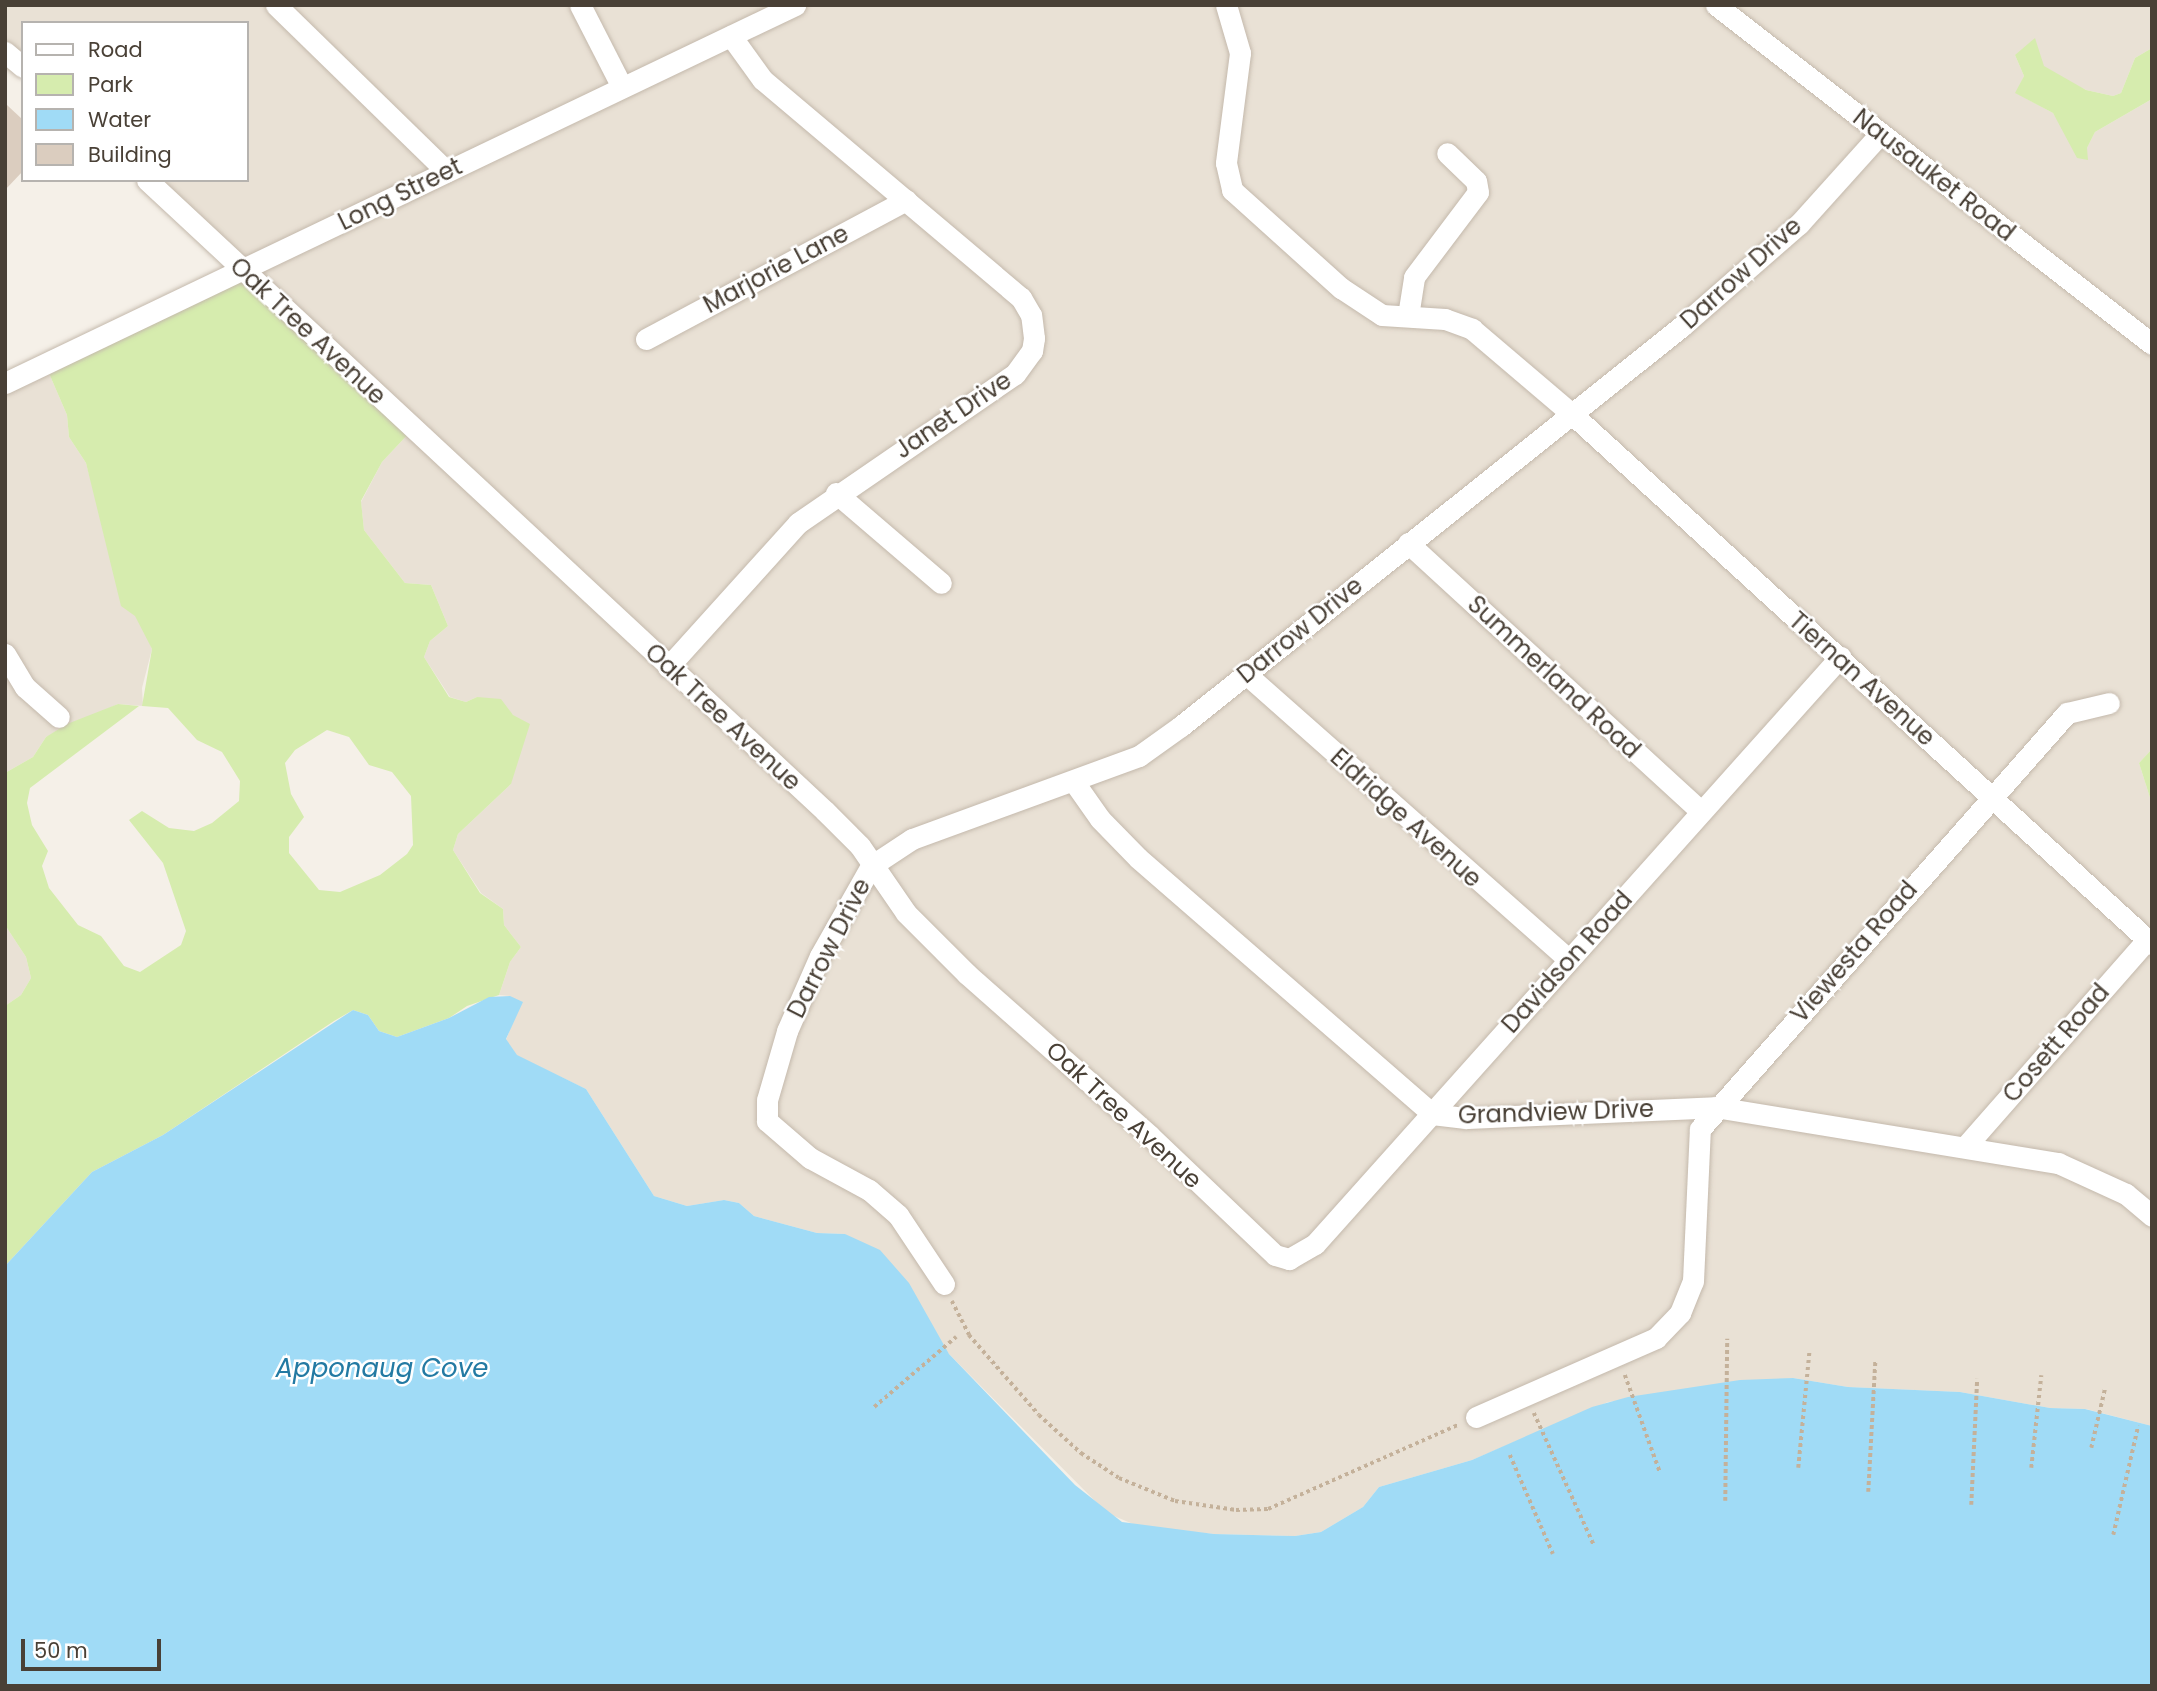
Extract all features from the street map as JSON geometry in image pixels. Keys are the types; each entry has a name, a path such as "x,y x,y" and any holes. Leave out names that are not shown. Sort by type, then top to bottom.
{"street":[{"path":"276,5 446,171"},
{"path":"580,5 622,88"},
{"name":"Long Street","path":"5,383 795,5"},
{"name":"Tiernan Avenue","path":"1226,5 1240,53 1226,163 1232,190 1342,288 1382,315 1446,319 1472,328 1572,414 2150,942"},
{"name":"Nausauket Road","path":"1716,5 2152,344"},
{"name":"Janet Drive","path":"668,667 798,523 836,493 1016,374 1032,351 1031,315 1021,298 762,79 731,36"},
{"path":"5,52 21,65"},
{"name":"Darrow Drive","path":"944,1284 898,1215 869,1190 810,1158 767,1121 787,1031 820,956 871,866 912,839 1073,782 1139,755 1246,674 1572,414 1799,224 1881,133"},
{"path":"1408,316 1414,278 1478,191 1476,181 1447,153"},
{"name":"Oak Tree Avenue","path":"149,182 240,270 846,831 860,846 871,866 906,913 967,974 1149,1135 1275,1255 1289,1259"},
{"name":"Marjorie Lane","path":"646,339 906,200"},
{"path":"836,493 942,583"},
{"name":"Summerland Road","path":"1408,543 1700,811"},
{"path":"5,654 25,687 59,717"},
{"name":"Davidson Road","path":"1289,1259 1315,1244 1840,657"},
{"name":"Eldridge Avenue","path":"1246,674 1569,960"},
{"name":"Viewesta Road","path":"1476,1417 1656,1338 1680,1313 1693,1281 1700,1129 2067,713 2109,703"},
{"name":"Grandview Drive","path":"1073,782 1100,820 1138,858 1432,1114 1466,1118 1717,1107 2058,1163 2105,1182 2152,1216"},
{"name":"Cosett Road","path":"1965,1147 2150,942"}],"path":[{"path":"944,1284 969,1335 1039,1415 1099,1467 1175,1501 1236,1510 1268,1509 1410,1450 1476,1417"},
{"path":"874,1407 956,1337"},
{"path":"1725,1501 1727,1339"},
{"path":"1798,1468 1809,1353"},
{"path":"1868,1492 1875,1362"},
{"path":"1625,1375 1660,1472"},
{"path":"2031,1468 2041,1376"},
{"path":"1970,1505 1977,1379"},
{"path":"2091,1448 2105,1388"},
{"path":"1533,1410 1594,1545"},
{"path":"2113,1535 2138,1426"},
{"path":"1510,1455 1553,1554"}],"shaded area":[{"path":"5,5 2152,5 2152,48 2135,58 2121,93 2113,96 2086,90 2015,55 2024,76 2016,93 2053,113 2074,147 2087,148 2095,132 2152,99 2152,749 2139,763 2152,804 2152,1426 2086,1409 2050,1408 1960,1392 1848,1387 1793,1378 1608,1402 1472,1460 1379,1487 1363,1507 1321,1532 1295,1536 1214,1534 1140,1527 1107,1513 949,1354 845,1234 817,1233 754,1216 739,1203 724,1200 687,1206 654,1196 586,1089 517,1056 506,1040 513,1022 510,996 499,995 510,962 521,947 504,925 503,909 481,893 453,850 458,834 511,784 513,715 477,697 466,702 450,697 424,657 430,641 448,626 431,585 405,583 364,530 361,502 382,462 412,430 148,182 248,182 248,21 21,21 21,65 5,51"},
{"path":"45,364 67,415 69,437 86,463 111,554 152,649 142,688 143,706 118,704 46,737 33,757 5,773 5,382"},
{"path":"5,925 26,957 31,978 21,995 5,1006"}],"green space":[{"path":"2035,38 2044,66 2086,90 2113,96 2121,93 2135,58 2152,48 2152,99 2095,132 2087,148 2088,160 2077,158 2053,113 2015,93 2024,76 2015,55"},
{"path":"238,268 412,430 382,462 361,501 364,530 405,583 431,585 448,626 430,641 424,657 449,697 466,702 477,697 501,699 513,715 530,724 511,784 458,834 453,850 480,893 503,909 504,925 521,947 510,962 499,995 467,1006 449,1018 397,1037 379,1031 368,1015 353,1010 334,1021 163,1135 92,1172 5,1266 5,1006 21,995 31,978 26,957 5,925 5,773 33,757 46,737 67,724 118,704 139,706 30,788 27,803 32,825 48,851 42,866 49,888 78,925 101,936 124,966 140,972 181,945 186,931 163,863 129,820 142,811 169,828 194,831 212,823 239,801 240,781 222,752 197,740 168,708 142,706 152,649 135,616 121,606 86,463 69,437 67,415 45,364","holes":["327,730 349,737 369,765 392,772 411,796 413,845 407,854 380,875 340,892 319,890 289,853 289,837 304,817 291,794 285,763 295,750"]},
{"path":"2152,749 2152,804 2139,763"}],"water":[{"name":"Apponaug Cove","path":"510,996 523,1002 506,1039 517,1055 586,1089 654,1196 687,1206 724,1200 739,1203 754,1216 817,1233 845,1234 880,1250 909,1283 949,1354 1075,1485 1122,1522 1214,1534 1295,1536 1321,1532 1363,1507 1379,1487 1472,1460 1592,1407 1628,1397 1740,1380 1793,1378 1848,1387 1960,1392 2050,1408 2085,1409 2152,1426 2152,1686 5,1686 5,1266 92,1172 163,1135 353,1010 368,1015 379,1031 397,1037 449,1018 489,997"}],"building":[{"path":"7,105 21,118 21,173 5,190"}]}
